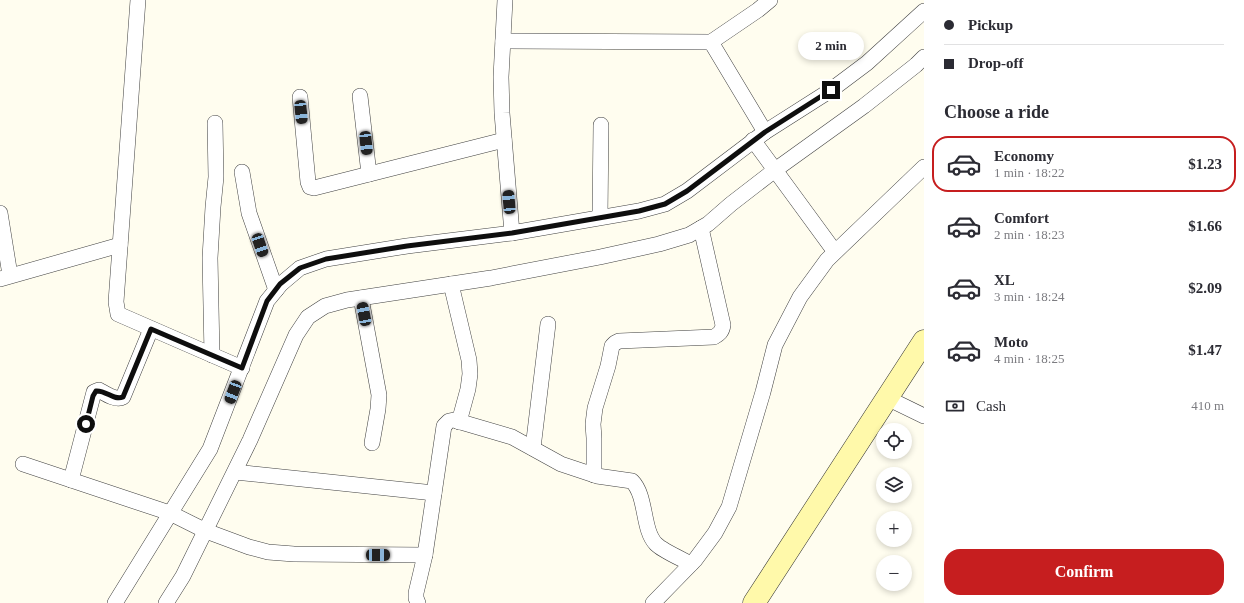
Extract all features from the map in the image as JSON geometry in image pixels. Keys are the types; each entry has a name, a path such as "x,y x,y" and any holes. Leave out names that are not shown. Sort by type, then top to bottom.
{"main road":[{"path":"754,603 924,341"}],"street":[{"path":"138,0 116,308 118,314 242,368"},
{"path":"505,0 502,106 512,233"},
{"path":"503,41 712,42 770,0"},
{"path":"115,603 173,515 210,449 267,301 280,284 300,268 326,259 407,246 512,233 639,211 665,204 687,191 758,139 867,64 924,11"},
{"path":"712,42 771,165 835,252"},
{"path":"166,603 183,576 201,528 235,472 296,335 308,317 325,306 361,298 491,278 651,246 689,235 708,224 771,165 864,106 924,57"},
{"path":"360,96 369,174"},
{"path":"300,98 308,182 310,186 314,188 504,140"},
{"path":"212,355 210,258 216,177 215,123"},
{"path":"600,217 601,125"},
{"path":"653,603 696,560 715,533 728,507 776,345 800,297 827,260 924,167"},
{"path":"242,172 249,212 276,290"},
{"path":"0,212 5,277 120,245"},
{"path":"594,475 593,424 595,408 608,366 612,346 620,341 714,337 722,330 701,228"},
{"path":"451,284 469,360 470,374 468,389 459,422"},
{"path":"361,298 379,395 372,442"},
{"path":"533,448 548,324"},
{"path":"71,480 94,392 99,390 116,398 120,399 123,397 151,329"},
{"path":"886,398 924,416"},
{"path":"418,603 416,593 425,555 444,426 450,420 512,437 561,464 594,475 632,482 638,489 650,533 656,544 691,564"},
{"path":"23,464 173,515 249,547 268,552 425,555"},
{"path":"235,472 434,494"}],"route":[{"path":"86,424 94,392 99,390 116,398 120,399 123,397 151,329 242,368 267,301 280,284 300,268 326,259 407,246 512,233 639,211 665,204 687,191 753,140 831,90"}]}
